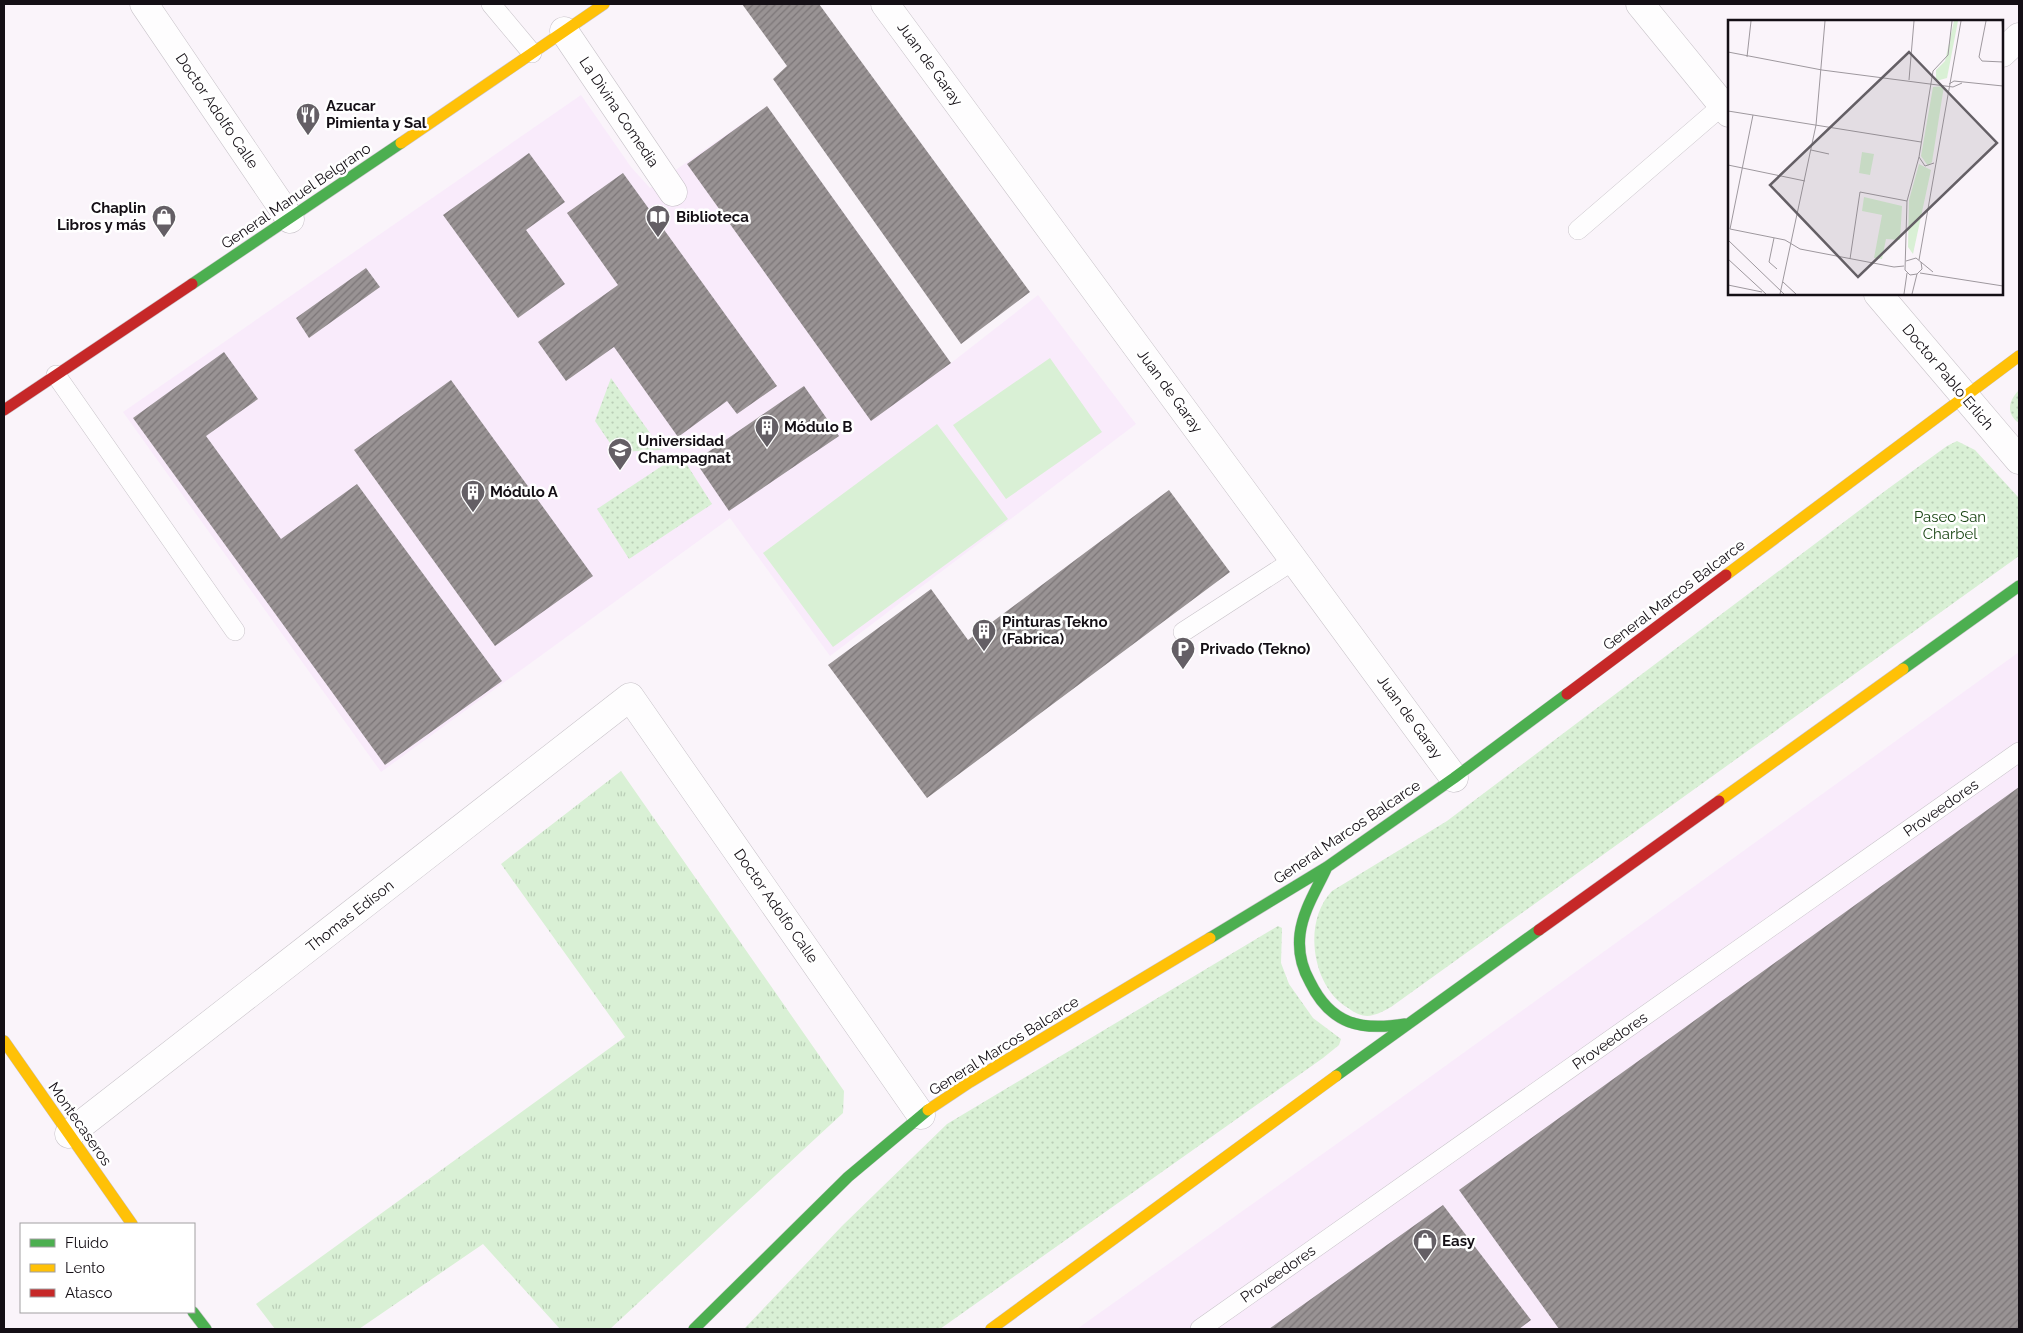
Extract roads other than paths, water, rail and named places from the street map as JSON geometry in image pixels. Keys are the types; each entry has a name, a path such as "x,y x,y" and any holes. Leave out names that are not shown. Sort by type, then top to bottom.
{"main road":[{"name":"General Manuel Belgrano","path":"4,410 290,219 604,4"},
{"name":"General Marcos Balcarce","path":"694,1329 848,1177 921,1115 970,1082 1327,867 1454,778 2019,356"},
{"path":"991,1329 1263,1128 2019,586"},
{"path":"1327,867 1300,933 1299,952 1312,987 1330,1013 1354,1025 1369,1029 1384,1029 1409,1024"},
{"name":"Montecaseros","path":"4,1041 131,1223"},
{"path":"194,1313 206,1329"}],"street":[{"name":"Doctor Adolfo Calle","path":"144,4 290,219"},
{"name":"Juan de Garay","path":"885,4 1454,778"},
{"path":"1640,4 1726,109"},
{"name":"La Divina Comedia","path":"564,32 674,192"},
{"path":"2003,52 2019,38"},
{"name":"Doctor Pablo Erlich","path":"1879,295 2019,460"},
{"name":"Doctor Adolfo Calle","path":"630,698 921,1115"},
{"name":"Thomas Edison","path":"69,1134 630,698"}],"lane":[{"path":"491,4 532,53"},
{"path":"1578,230 1726,109"},
{"path":"56,375 235,631"},
{"path":"1183,632 1294,560"},
{"name":"Proveedores","path":"1200,1329 2019,752"}],"place":[{"name":"Azucar Pimienta y Sal","path":"308,136"},
{"name":"Chaplin Libros y más","path":"164,238"},
{"name":"Biblioteca","path":"658,238"},
{"name":"Módulo B","path":"767,448"},
{"name":"Universidad Champagnat","path":"620,471"},
{"name":"Módulo A","path":"473,513"},
{"name":"Pinturas Tekno (Fabrica)","path":"984,652"},
{"name":"Privado (Tekno)","path":"1183,670"},
{"name":"Easy","path":"1425,1262"}],"park label":[{"name":"Paseo San Charbel","path":"1950,526"}]}
